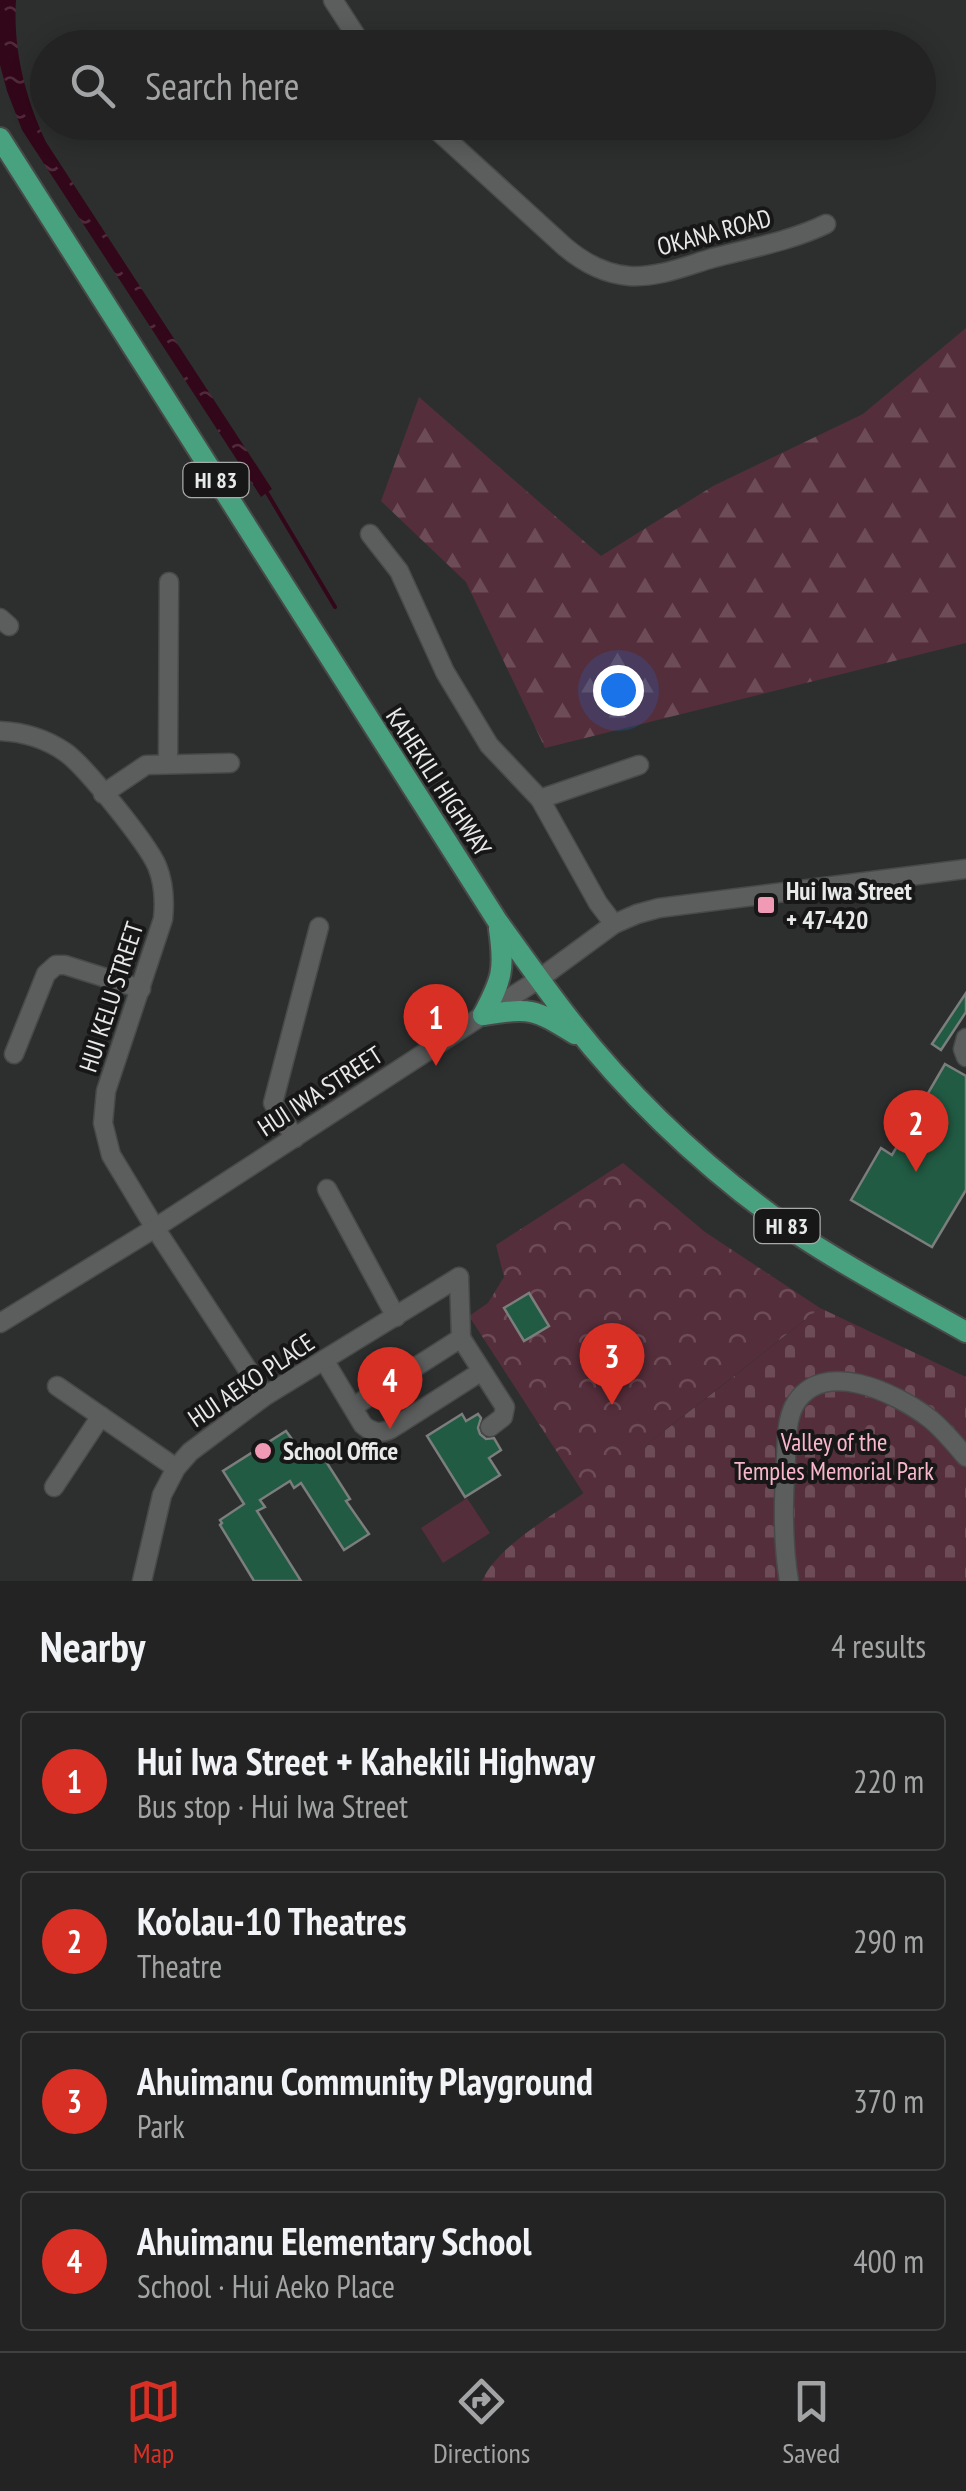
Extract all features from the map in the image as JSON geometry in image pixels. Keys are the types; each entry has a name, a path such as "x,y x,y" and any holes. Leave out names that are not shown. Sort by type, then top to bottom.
{"main road":[{"name":"KAHEKILI HIGHWAY","path":"0,138 498,922 589,1043 661,1121 764,1209 868,1278 966,1332"},
{"path":"484,1016 503,968 498,922"},
{"path":"484,1016 533,1010 589,1043"}],"street":[{"path":"334,0 353,30"},
{"name":"OKANA ROAD","path":"448,140 574,255 606,271 630,276 655,274 826,224"},
{"path":"370,534 400,571 445,672 489,745 540,799 598,903 614,924"},
{"path":"168,764 169,582"},
{"name":"HUI KELU STREET","path":"0,732 30,736 54,745 76,760 144,844 158,868 164,893 163,919 106,1091 103,1123 111,1155 265,1396"},
{"path":"103,794 142,767 230,762"},
{"path":"540,799 638,765"},
{"name":"HUI IWA STREET","path":"0,1322 155,1228 484,1016 614,924 659,908 966,868"},
{"path":"294,1138 274,1103 319,927"},
{"path":"14,1054 52,967 65,964 141,989"},
{"path":"966,1038 962,1048 966,1056"},
{"path":"327,1189 396,1317"},
{"name":"HUI AEKO PLACE","path":"142,1581 162,1496 176,1468 190,1452 265,1396 459,1277 461,1338"},
{"path":"352,1407 461,1338 506,1410 490,1427"},
{"path":"324,1360 367,1428 376,1432 386,1431 482,1370"},
{"path":"788,1581 783,1520 788,1423 798,1400 810,1388 838,1380 883,1393 926,1416 966,1457"},
{"path":"57,1386 176,1468"},
{"path":"54,1487 101,1416"}],"green space":[{"path":"966,328 966,643 545,748 466,582 381,501 419,397 601,556 713,486 863,414"},
{"path":"623,1163 705,1232 820,1308 584,1494 469,1316 488,1303 504,1277 496,1245"},
{"name":"Valley of the Temples Memorial Park","path":"820,1308 966,1377 966,1581 482,1581 513,1543 585,1492"},
{"path":"467,1498 490,1533 443,1563 421,1528"}],"water":[{"path":"0,0 16,0 16,37 30,101 30,140 45,140 272,489 261,497 22,130 0,65"}],"building":[{"path":"966,993 966,1012 941,1050 932,1044"},
{"path":"945,1064 966,1076 966,1190 932,1247 851,1200 881,1148 892,1155"},
{"path":"529,1293 549,1326 524,1341 504,1308"},
{"path":"462,1414 466,1421 478,1414 480,1434 486,1439 494,1438 501,1450 489,1458 500,1475 465,1497 427,1436"},
{"path":"286,1431 305,1457 318,1449 369,1534 344,1550 301,1483 294,1488 290,1481 260,1500 265,1507 257,1511 301,1581 254,1581 220,1525 220,1520 244,1504 223,1471"}],"waterway":[{"path":"266,491 335,607"}],"place":[{"name":"Hui Iwa Street + 47-420","path":"766,905"},
{"name":"Hui Iwa Street + Kahekili Highway","path":"436,1066"},
{"name":"Ko'olau-10 Theatres","path":"916,1172"},
{"name":"Ahuimanu Community Playground","path":"612,1405"},
{"name":"Ahuimanu Elementary School","path":"390,1429"},
{"name":"School Office","path":"263,1451"}]}
